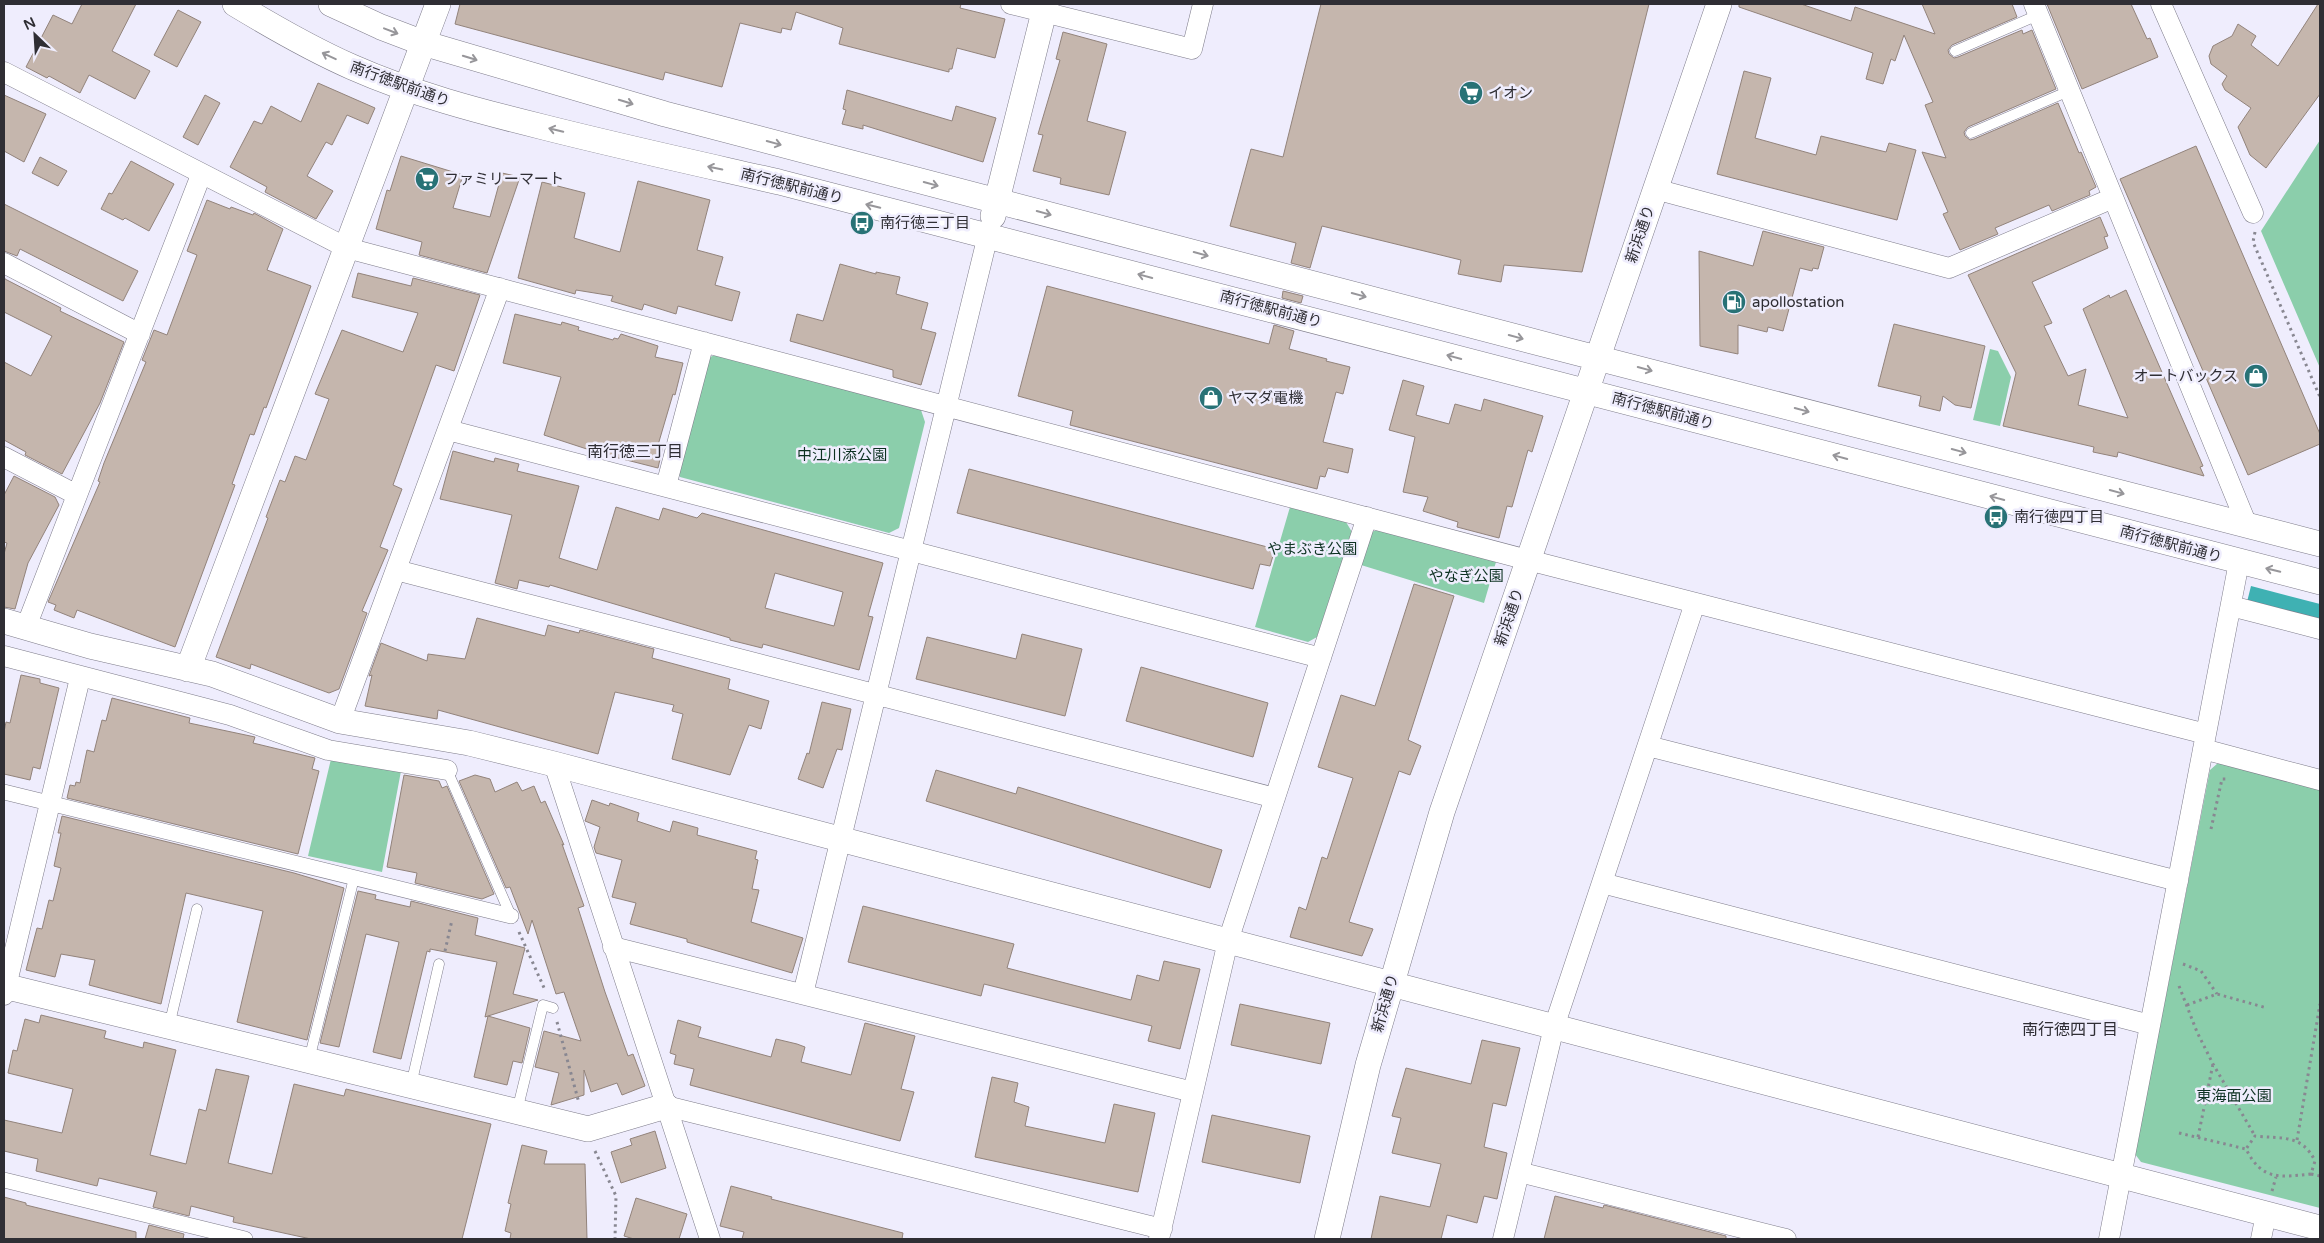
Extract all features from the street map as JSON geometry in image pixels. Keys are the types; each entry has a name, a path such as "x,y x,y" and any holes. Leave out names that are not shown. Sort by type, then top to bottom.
{"street":[{"name":"南行徳駅前通り","path":"235,4 272,27 325,54 406,88 477,110 644,152 779,182 988,235 2320,582"},
{"path":"331,4 381,27 423,43 665,114 2320,544"},
{"path":"188,669 438,4"},
{"path":"1011,4 1045,8 1192,49 1203,4"},
{"name":"新浜通り","path":"1327,1239 1368,1065 1390,984 1442,812 1719,4"},
{"path":"2161,4 2253,213"},
{"path":"803,994 1045,8"},
{"path":"2036,9 2247,525"},
{"path":"4,72 347,248 1695,603 2205,741 2320,780"},
{"path":"201,174 77,495 15,624 90,646 188,669 246,686 340,721 470,743 554,764 2320,1228"},
{"path":"1655,189 1949,268 2113,198"},
{"path":"4,263 140,334"},
{"path":"340,721 500,288"},
{"path":"666,486 704,342"},
{"path":"448,430 1321,658"},
{"path":"4,457 77,495"},
{"path":"80,678 4,989 585,1128 666,1106 1161,1234 1228,942 1366,517"},
{"path":"2109,1239 2239,562"},
{"path":"396,570 1275,798"},
{"path":"1503,1239 1554,1027 1695,603"},
{"path":"2231,606 2320,629"},
{"path":"4,656 80,678 230,715 328,750 447,770"},
{"path":"1648,746 2178,881"},
{"path":"554,764 710,1239"},
{"path":"4,792 511,916"},
{"path":"1602,882 2150,1025"},
{"path":"613,947 1193,1092"},
{"path":"1519,1172 1786,1239"},
{"path":"4,1180 244,1239"},
{"path":"2261,1239 2266,1214"}],"lane":[{"path":"1956,51 2036,9"},
{"path":"1971,133 2069,91"},
{"path":"447,770 511,916"},
{"path":"309,1061 354,878"},
{"path":"169,1027 197,909"},
{"path":"410,1086 439,964"},
{"path":"517,1112 543,1006 554,1008"}],"path":[{"path":"2253,242 2320,397"},
{"path":"2210,837 2222,779 2235,781"},
{"path":"439,964 444,956 457,903"},
{"path":"2182,971 2185,954"},
{"path":"2183,964 2201,971 2217,994"},
{"path":"2180,979 2179,986 2213,1064 2256,1136"},
{"path":"2159,980 2179,986"},
{"path":"2187,1005 2217,994 2267,1008"},
{"path":"2298,1140 2320,1004"},
{"path":"2198,1137 2213,1064"},
{"path":"585,1128 616,1196 615,1239"},
{"path":"2179,1133 2246,1149 2253,1163 2276,1177 2311,1174 2320,1176"},
{"path":"2256,1136 2298,1140 2309,1149 2315,1161 2311,1174"},
{"path":"2246,1149 2256,1136"}],"green space":[{"path":"2320,140 2320,368 2261,231"},
{"path":"1990,349 1998,351 2011,377 2000,426 1973,420"},
{"name":"中江川添公園","path":"715,355 921,410 925,422 899,528 889,533 680,477 676,469 705,359"},
{"name":"やまぶき公園","path":"1290,507 1346,522 1352,532 1317,637 1308,642 1255,627"},
{"name":"やなぎ公園","path":"1381,529 1496,562 1484,603 1361,565 1371,532"},
{"path":"331,759 401,771 382,872 308,856"},
{"name":"東海面公園","path":"2218,763 2320,790 2320,1208 2141,1162 2135,1154 2210,770"}],"shaded area":[{"path":"2251,586 2320,604 2320,621 2247,602"}],"building":[{"path":"82,4 136,4 112,51 150,71 135,99 89,75 80,93 49,76 47,78 26,67 53,15 72,24"},
{"path":"460,4 961,4 960,8 1005,19 995,58 957,48 952,69 949,69 949,72 839,44 843,28 796,12 791,30 782,28 781,33 740,23 722,87 665,72 663,80 455,24"},
{"path":"1321,4 1649,4 1582,272 1504,265 1501,282 1458,274 1461,260 1322,226 1310,268 1291,263 1296,243 1230,226 1251,149 1283,157"},
{"path":"1739,4 1801,4 1851,21 1855,7 1935,34 1922,4 2012,4 2017,17 1952,45 1948,50 1949,54 1954,58 1958,57 2022,30 2023,34 2032,30 2056,89 1968,127 1964,132 1965,136 1970,140 1974,139 2058,103 2096,187 2089,191 2090,195 2052,211 2049,205 1995,228 1998,234 1960,250 1943,214 1948,212 1922,152 1946,158 1925,105 1933,102 1904,35 1895,61 1891,59 1883,84 1866,79 1873,53 1739,7"},
{"path":"2047,4 2131,4 2147,39 2150,38 2158,57 2082,89"},
{"path":"2318,4 2320,4 2320,94 2266,168 2250,155 2238,127 2251,108 2225,90 2222,84 2227,76 2211,64 2209,56 2213,46 2232,36 2238,24 2256,36 2251,45 2278,66"},
{"path":"178,10 201,22 177,67 154,55"},
{"path":"1063,32 1107,44 1087,121 1126,132 1109,195 1060,184 1061,178 1033,171 1043,135 1038,134 1060,60 1056,59"},
{"path":"1744,71 1771,78 1755,138 1816,155 1821,136 1886,152 1889,143 1916,150 1897,220 1717,174"},
{"path":"318,83 375,108 368,124 347,115 332,145 326,142 307,176 333,191 316,219 265,192 267,187 230,167 254,121 262,124 271,106 301,122"},
{"path":"847,90 952,121 956,106 996,118 983,162 863,125 863,129 842,124 846,110 843,109"},
{"path":"4,95 46,114 24,162 4,151"},
{"path":"205,95 220,103 198,145 183,137"},
{"path":"2196,146 2320,434 2320,444 2248,475 2120,179"},
{"path":"401,156 463,175 453,208 490,217 502,173 520,177 487,273 419,255 422,242 376,229 387,190 390,191"},
{"path":"40,157 67,171 58,186 32,173"},
{"path":"131,161 174,184 149,231 125,218 123,220 101,209 109,193 112,194"},
{"path":"638,181 710,200 697,250 723,257 715,285 740,292 732,321 678,306 676,314 644,304 642,310 611,301 613,296 576,290 575,294 518,278 542,182 585,193 574,238 620,252"},
{"path":"207,200 230,209 231,207 253,215 254,213 283,229 267,270 311,286 266,408 264,407 254,435 250,434 232,484 235,485 175,647 77,610 74,618 54,610 56,605 48,602 100,482 98,481 104,463 146,362 142,360 154,330 167,335 197,255 187,251"},
{"path":"4,204 138,271 123,301 20,249 17,256 4,251"},
{"path":"2100,217 2108,236 2104,237 2108,248 2032,282 2052,323 2044,326 2068,376 2086,369 2078,405 2128,418 2083,309 2109,295 2110,298 2126,290 2203,466 2200,467 2204,476 2118,452 2117,457 2093,452 2094,447 2003,426 2016,373 1968,275"},
{"path":"1763,231 1824,247 1818,269 1813,268 1812,271 1800,268 1783,331 1768,327 1767,332 1738,325 1738,354 1700,346 1699,251 1753,266"},
{"path":"840,264 876,274 876,272 900,277 896,294 928,303 921,329 936,333 921,385 893,377 893,370 790,341 797,314 823,321"},
{"path":"358,273 411,286 413,278 480,295 454,371 436,365 393,485 402,489 380,547 388,550 362,611 367,613 339,689 329,693 251,664 250,669 216,657 268,518 266,517 280,480 285,482 295,456 306,460 329,399 315,394 342,330 403,352 418,313 352,297"},
{"path":"4,276 5,279 61,308 60,311 124,342 100,403 62,474 25,455 26,452 4,440 4,362 31,376 52,336 4,312"},
{"path":"1047,286 1269,344 1274,325 1294,331 1289,349 1350,367 1343,394 1336,392 1323,442 1353,449 1348,473 1328,468 1325,477 1320,476 1317,489 1070,425 1073,411 1018,396"},
{"path":"1283,291 1303,296 1301,303 1282,298"},
{"path":"515,314 561,325 562,322 579,327 578,330 613,340 614,338 618,339 621,334 658,346 655,357 683,363 675,395 673,394 658,445 663,446 658,468 599,453 544,435 561,377 503,363"},
{"path":"1894,324 1985,346 1971,408 1955,405 1943,396 1940,411 1919,406 1921,396 1878,386"},
{"path":"1403,380 1424,386 1416,415 1449,424 1455,404 1481,411 1484,399 1543,416 1532,452 1528,450 1512,507 1507,506 1499,538 1457,527 1458,522 1423,511 1428,497 1403,492 1415,437 1389,430"},
{"path":"453,451 494,462 495,458 519,464 517,471 579,486 559,558 597,570 616,507 659,520 663,508 697,518 702,513 883,563 868,616 873,617 859,670 763,644 762,648 730,640 730,638 550,585 549,587 519,580 517,589 495,583 512,515 440,499","holes":["775,573 843,592 834,626 765,608"]},
{"path":"969,469 1275,549 1270,566 1260,564 1253,589 957,513"},
{"path":"14,476 55,497 59,505 28,563 15,609 4,607 4,554 7,543 4,542 4,495"},
{"path":"1414,584 1454,596 1408,740 1421,746 1410,775 1399,771 1349,922 1373,929 1362,956 1290,937 1299,907 1306,910 1322,857 1327,859 1353,778 1318,767 1341,695 1375,706"},
{"path":"477,618 545,636 548,625 579,633 580,630 654,649 652,658 730,679 728,689 769,701 761,729 749,725 730,775 672,759 683,714 672,711 674,705 615,692 598,754 438,710 437,719 365,706 372,675 369,676 381,643 427,661 428,654 465,659"},
{"path":"1022,634 1082,649 1065,716 916,679 927,637 1016,659"},
{"path":"1141,667 1268,703 1253,757 1126,721"},
{"path":"21,675 40,679 40,683 59,688 40,769 33,767 30,780 4,774 4,732 6,722 10,723"},
{"path":"112,698 190,718 189,723 255,737 253,743 315,758 312,769 319,771 298,854 67,798 70,785 75,786 76,782 80,783 87,750 94,752 102,720 106,721"},
{"path":"822,702 851,709 842,750 837,749 823,788 798,779 807,753 809,754"},
{"path":"936,770 1016,794 1018,787 1222,850 1210,888 926,801"},
{"path":"404,775 439,781 442,788 447,786 494,894 482,899 415,883 417,873 387,867"},
{"path":"475,775 490,779 495,792 517,782 522,791 534,786 541,803 545,801 564,845 562,844 584,906 578,908 605,992 628,1056 633,1054 645,1086 622,1095 617,1083 591,1092 584,1070 584,1095 551,1105 559,1073 535,1067 544,1031 581,1041 564,992 556,994 532,920 528,934 510,887 506,888 459,781"},
{"path":"592,800 609,806 610,803 639,813 637,821 670,832 673,821 698,828 697,835 757,851 755,859 758,860 752,889 759,890 751,922 803,938 792,973 687,942 687,939 630,924 636,903 612,897 622,860 596,853 594,847 600,827 585,821"},
{"path":"62,816 294,873 344,888 307,1040 237,1022 263,911 186,893 161,1004 89,985 95,960 61,954 55,977 26,970 37,928 42,929 49,900 53,901 61,868 54,866 61,833 58,833"},
{"path":"358,891 376,895 375,899 410,907 411,901 478,918 475,935 525,948 513,994 538,1000 485,1017 497,962 430,949 430,952 427,951 401,1059 373,1052 399,942 366,934 339,1047 320,1043"},
{"path":"863,906 1014,944 1007,968 1131,1000 1137,975 1159,981 1164,961 1200,969 1180,1049 1148,1041 1152,1026 984,984 981,996 848,962"},
{"path":"1240,1004 1330,1023 1321,1064 1231,1045"},
{"path":"41,1015 106,1031 104,1038 143,1048 144,1042 176,1050 150,1155 186,1164 199,1109 206,1111 216,1069 249,1076 228,1163 272,1174 294,1084 344,1096 346,1089 491,1124 462,1239 311,1239 233,1222 234,1217 191,1206 189,1216 153,1207 157,1192 99,1178 97,1186 36,1171 38,1159 4,1151 4,1120 62,1133 73,1089 8,1073 13,1050 17,1051 25,1019 39,1023"},
{"path":"488,1016 530,1028 522,1063 513,1061 507,1085 474,1077"},
{"path":"678,1020 701,1027 698,1037 771,1057 776,1039 797,1044 805,1047 801,1062 851,1075 865,1023 915,1036 901,1089 914,1092 900,1141 690,1085 694,1069 674,1064 676,1055 670,1053"},
{"path":"1482,1040 1520,1048 1506,1106 1493,1103 1484,1147 1507,1153 1497,1199 1484,1196 1477,1223 1447,1215 1441,1239 1371,1239 1380,1196 1430,1207 1441,1164 1392,1153 1401,1118 1392,1116 1406,1068 1471,1084"},
{"path":"992,1077 1018,1083 1014,1102 1029,1107 1025,1126 1105,1143 1114,1104 1155,1113 1138,1192 975,1157"},
{"path":"1212,1115 1310,1136 1300,1183 1202,1162"},
{"path":"655,1131 666,1168 621,1183 611,1152 632,1145 630,1139"},
{"path":"522,1145 547,1151 544,1164 585,1164 587,1239 510,1239 511,1233 505,1231 511,1204 508,1203"},
{"path":"731,1186 772,1197 771,1199 903,1233 902,1239 742,1239 744,1232 720,1226"},
{"path":"1555,1196 1603,1208 1604,1205 1726,1236 1726,1239 1544,1239"},
{"path":"4,1197 26,1203 26,1205 136,1232 136,1239 4,1239"},
{"path":"636,1198 687,1214 679,1239 634,1239 624,1236"},
{"path":"149,1225 184,1234 183,1239 145,1239"}],"place":[{"name":"イオン","path":"1471,93"},
{"name":"ファミリーマート","path":"427,179"},
{"name":"南行徳三丁目","path":"862,223"},
{"name":"apollostation","path":"1734,302"},
{"name":"オートバックス","path":"2256,376"},
{"name":"ヤマダ電機","path":"1211,398"},
{"name":"南行徳四丁目","path":"1996,517"}],"district":[{"name":"南行徳三丁目","path":"635,451"},
{"name":"南行徳四丁目","path":"2070,1029"}]}
